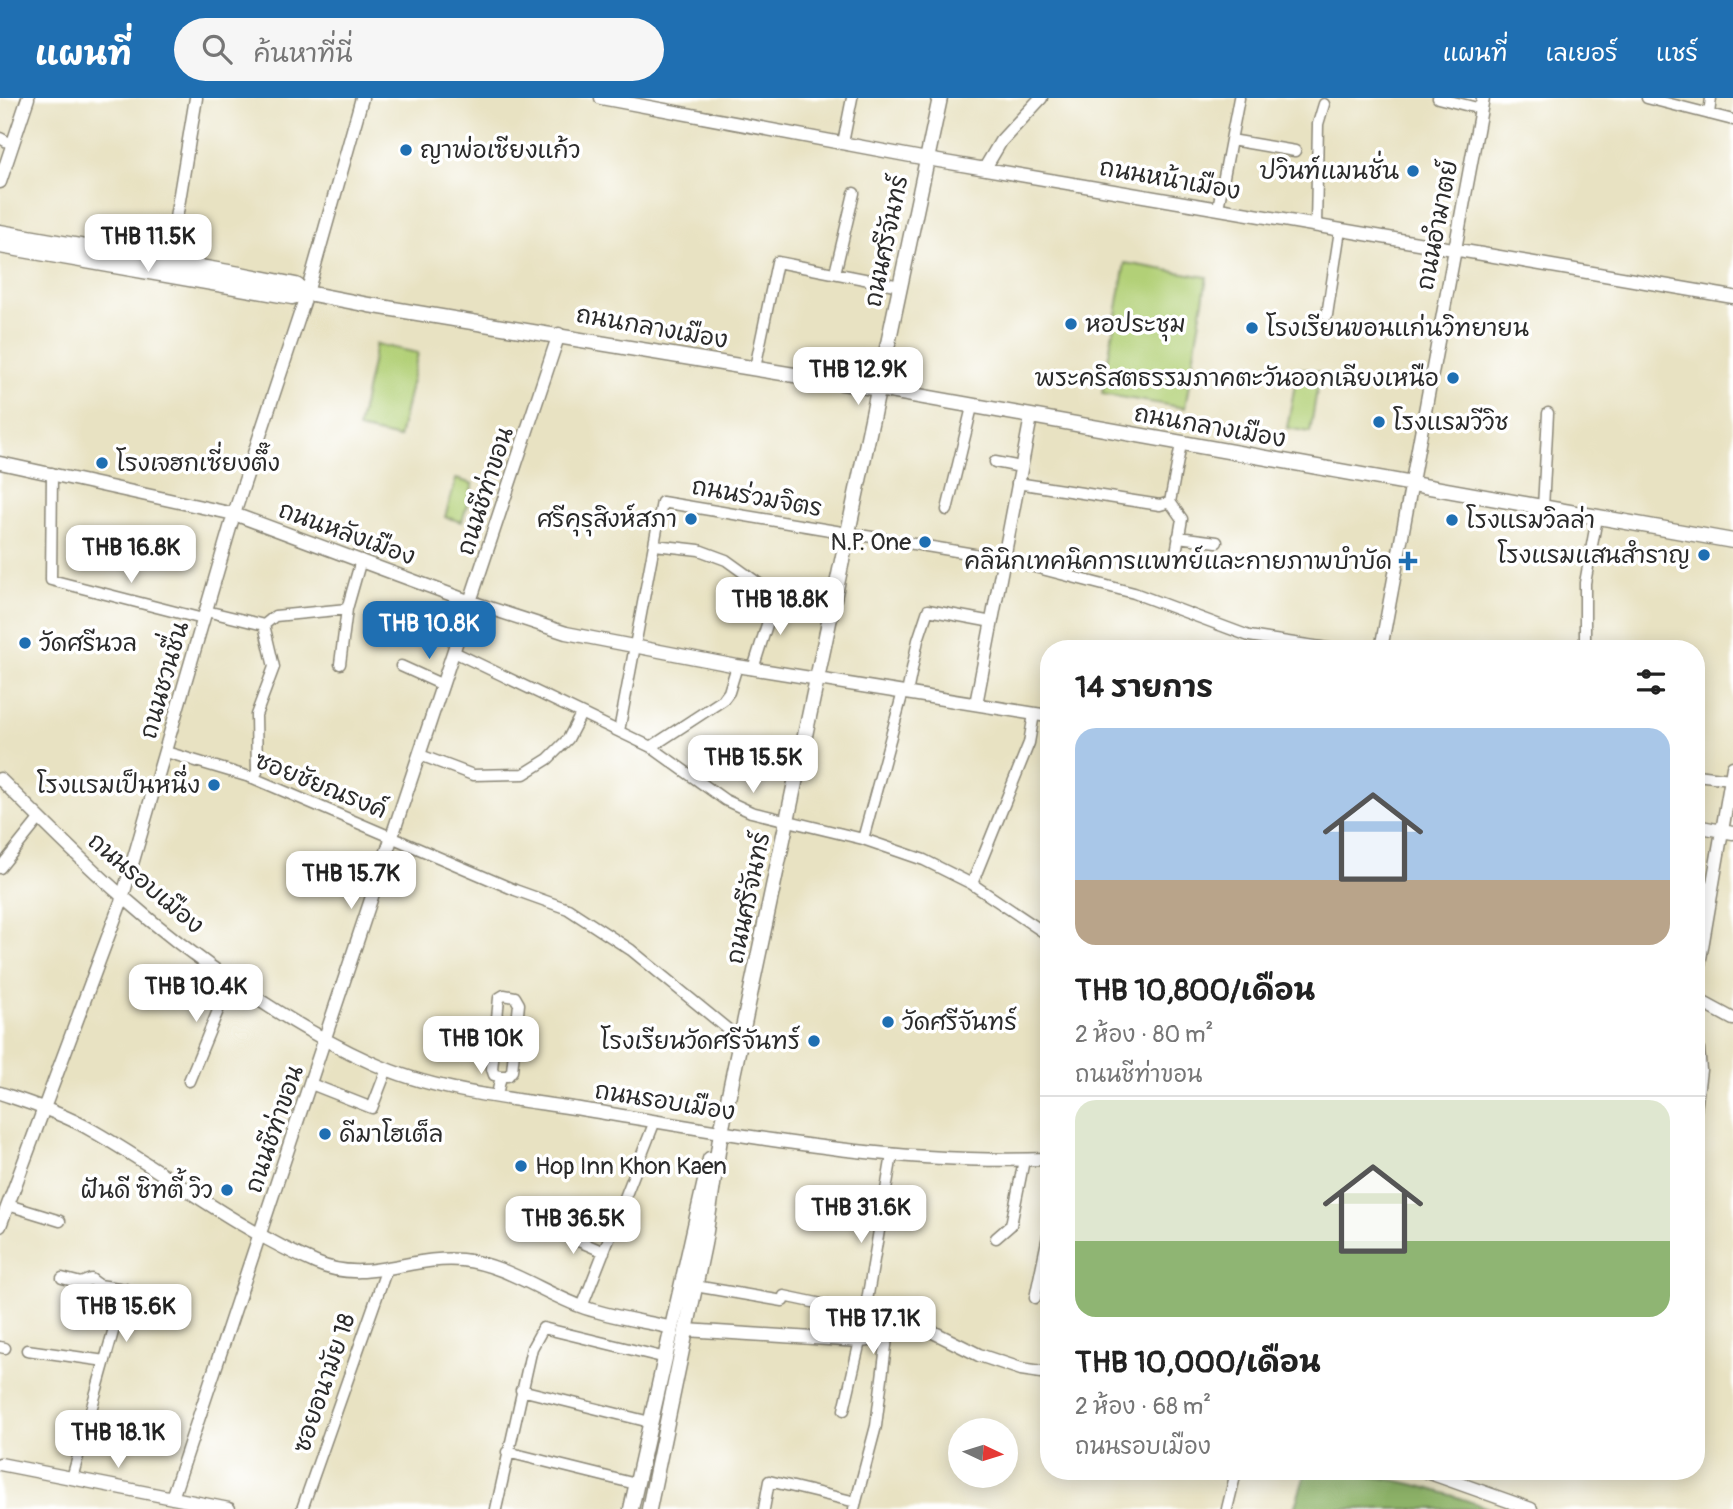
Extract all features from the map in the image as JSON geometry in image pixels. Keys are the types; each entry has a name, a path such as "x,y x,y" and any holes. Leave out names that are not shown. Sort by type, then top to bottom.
{"main road":[{"name":"ถนนศรีจันทร์","path":"631,1509 666,1359 695,1286 720,1153 721,1132 850,534 940,98"},
{"name":"ถนนกลางเมือง","path":"0,232 292,297 307,293 559,334 1733,541"},
{"name":"ถนนกลางเมือง","path":"0,246 167,268"},
{"name":"ถนนศรีจันทร์","path":"649,1509 670,1409 680,1329 711,1155 721,1132"},
{"path":"655,1406 670,1409"}],"street":[{"path":"0,182 29,98"},
{"path":"167,268 196,98"},
{"name":"ถนนชวนชื่น","path":"0,1226 4,1209 122,897 234,514 307,293 362,98"},
{"name":"ถนนหน้าเมือง","path":"601,98 927,159 1733,297"},
{"path":"843,143 852,98"},
{"path":"985,168 1001,141 1041,98"},
{"path":"1218,208 1238,98"},
{"path":"1438,98 1482,103"},
{"path":"1647,98 1733,120"},
{"path":"1709,114 1711,98"},
{"name":"ถนนอำมาตย์","path":"1383,640 1482,103"},
{"path":"1316,226 1318,124 1324,104"},
{"path":"0,138 13,145"},
{"path":"1231,139 1295,150"},
{"path":"835,273 854,193"},
{"path":"1327,315 1340,230"},
{"path":"755,368 777,262 900,286"},
{"name":"ถนนชีท่าขอน","path":"172,1498 394,837 559,334"},
{"path":"947,510 972,407"},
{"path":"1543,508 1548,412"},
{"path":"976,704 1031,417"},
{"path":"1175,553 1182,519 1170,502 1181,444"},
{"path":"995,462 1021,467"},
{"name":"ถนนหลังเมือง","path":"0,463 234,514 471,602 566,633 753,669 819,677 1040,715"},
{"path":"52,473 51,580 205,615 264,625 275,616 347,609"},
{"path":"1017,483 1160,505 1170,502"},
{"name":"ถนนร่วมจิตร","path":"655,545 662,502 1004,559 1134,593 1250,636 1276,640"},
{"path":"1585,640 1585,583 1597,518"},
{"path":"1178,537 1217,542"},
{"path":"619,731 655,545 699,550 726,560 776,596 833,611"},
{"path":"340,664 347,609 361,560"},
{"path":"753,669 776,596"},
{"path":"863,839 928,610 992,622"},
{"path":"253,778 257,772 256,715 274,667 264,625"},
{"path":"454,652 651,747 725,800 751,812 863,839 924,860 972,884 1040,930"},
{"path":"401,666 443,685"},
{"path":"651,747 723,700 729,692 737,666"},
{"path":"420,755 473,775 524,774 548,759 568,739 581,714"},
{"path":"972,884 1029,743 1034,714"},
{"name":"ซอยชัยณรงค์","path":"166,752 253,778 515,890 568,909 631,950 741,1040"},
{"path":"1705,774 1733,771 1727,832 1705,938"},
{"name":"ถนนรอบเมือง","path":"0,779 122,897 231,979 326,1040 387,1069 454,1088 721,1132 892,1155 1040,1159"},
{"path":"0,868 40,818"},
{"path":"1705,828 1727,832"},
{"path":"189,1082 231,979"},
{"path":"509,995 515,996 519,1004 512,1071 508,1076 501,1076 494,1075 492,1069 499,998 509,995"},
{"path":"1705,1004 1733,1019"},
{"path":"311,1084 372,1108 387,1069"},
{"path":"498,1096 501,1076"},
{"path":"0,1093 43,1107 91,1130 260,1235 318,1264 351,1273 386,1271 433,1260 464,1260 512,1275 582,1307 680,1329 860,1341 887,1338"},
{"path":"582,1307 655,1121"},
{"path":"844,1410 860,1341 892,1155"},
{"path":"996,1238 1011,1225 1024,1160"},
{"path":"4,1209 60,1221"},
{"path":"555,1231 604,1252"},
{"name":"ซอยอนามัย 18","path":"302,1509 386,1271"},
{"path":"1035,1298 1040,1274"},
{"path":"62,1278 81,1283 91,1279 99,1284 125,1289 72,1478"},
{"path":"695,1286 783,1301 784,1296 865,1313"},
{"path":"764,1509 769,1482 855,1506 876,1426 887,1338 898,1327 917,1324 937,1331 979,1355 1021,1369 1040,1372"},
{"path":"496,1509 532,1348 543,1328 666,1359"},
{"path":"27,1350 105,1361"},
{"path":"522,1390 650,1422"},
{"path":"507,1452 636,1484"},
{"path":"0,1464 229,1509"},
{"path":"1227,1509 1234,1480"},
{"path":"1449,1480 1531,1509"}],"green space":[{"path":"1125,263 1207,277 1185,408 1102,394"},
{"path":"376,344 418,353 399,438 358,429"},
{"path":"1298,368 1320,372 1310,432 1287,428"},
{"path":"456,479 473,484 462,522 445,517"},
{"path":"1303,1480 1392,1480 1445,1493 1491,1509 1294,1509"}],"place":[{"name":"ญาพ่อเซียงแก้ว","path":"406,150"},
{"name":"ปวินท์แมนชั่น","path":"1413,171"},
{"name":"หอประชุม","path":"1071,324"},
{"name":"โรงเรียนขอนแก่นวิทยายน","path":"1252,328"},
{"name":"พระคริสตธรรมภาคตะวันออกเฉียงเหนือ","path":"1453,378"},
{"name":"โรงแรมวีวิช","path":"1379,422"},
{"name":"โรงเจฮกเซี่ยงตึ๊ง","path":"102,463"},
{"name":"ศรีคุรุสิงห์สภา","path":"691,519"},
{"name":"โรงแรมวิลล่า","path":"1452,520"},
{"name":"N.P. One","path":"925,542"},
{"name":"โรงแรมแสนสำราญ","path":"1704,555"},
{"name":"คลินิกเทคนิคการแพทย์และกายภาพบำบัด","path":"1408,561"},
{"name":"วัดศรีนวล","path":"25,643"},
{"name":"โรงแรมเป็นหนึ่ง","path":"214,785"},
{"name":"วัดศรีจันทร์","path":"888,1022"},
{"name":"โรงเรียนวัดศรีจันทร์","path":"814,1041"},
{"name":"ดีมาโฮเต็ล","path":"325,1134"},
{"name":"Hop Inn Khon Kaen","path":"521,1166"},
{"name":"ฝันดี ซิทตี้ วิว","path":"227,1190"}]}
